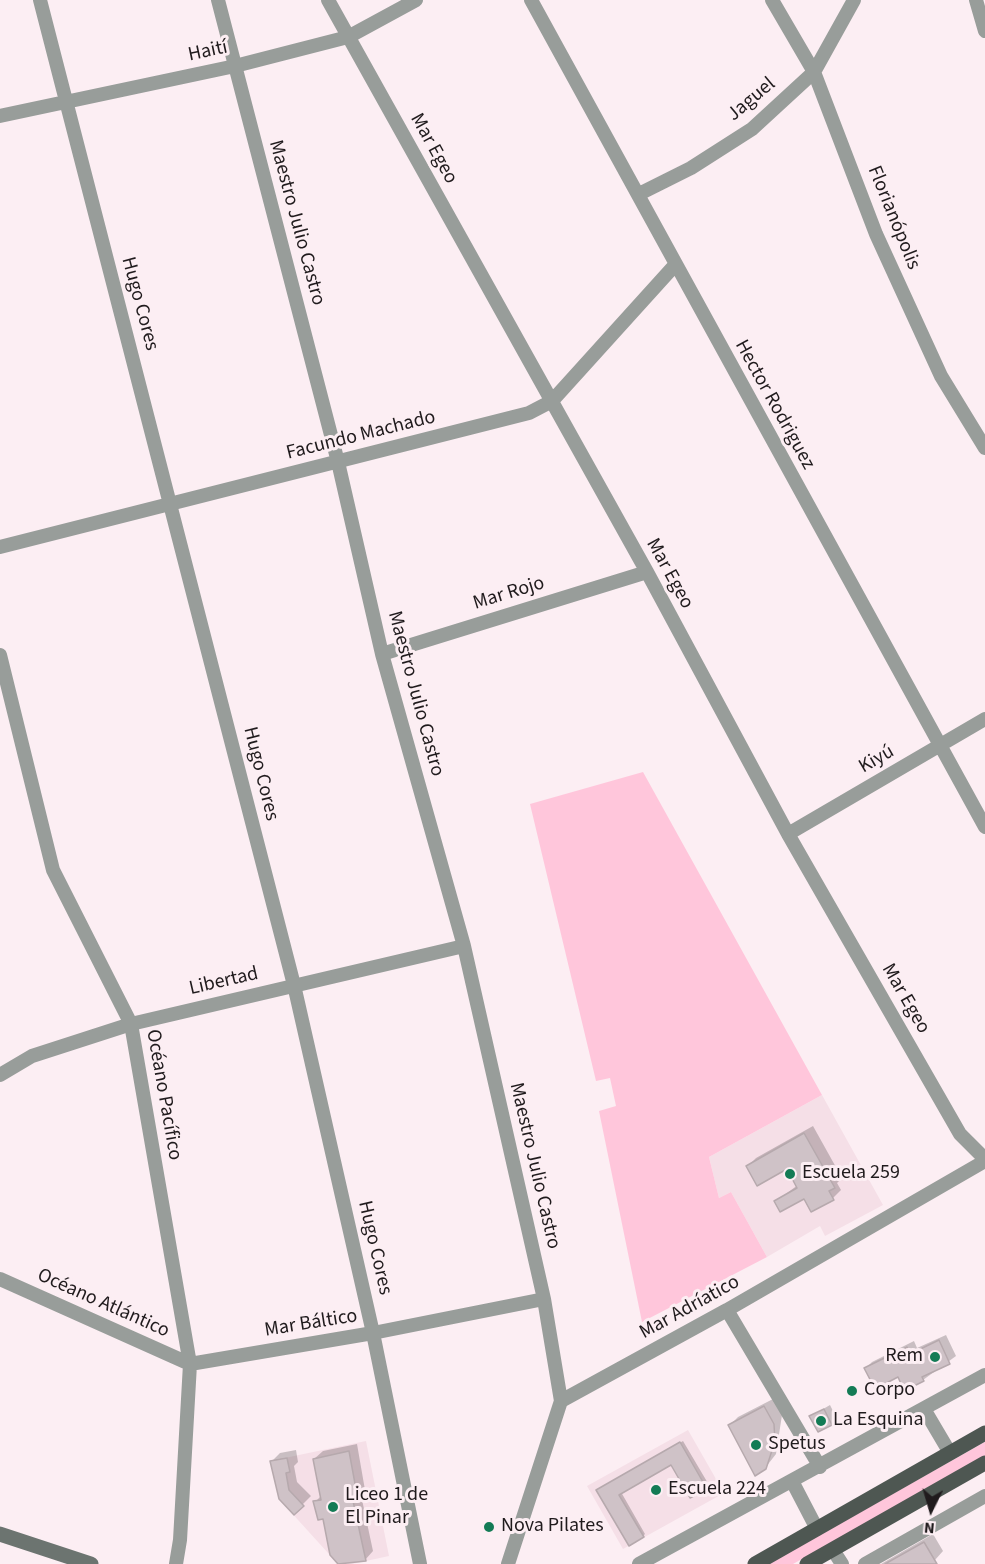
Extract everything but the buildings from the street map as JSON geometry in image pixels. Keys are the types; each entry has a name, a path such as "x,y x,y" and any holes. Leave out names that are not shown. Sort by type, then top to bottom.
{"main road":[{"path":"755,1564 985,1433"},
{"path":"807,1564 985,1463"}],"street":[{"name":"Hugo Cores","path":"40,0 294,985 373,1333 420,1564"},
{"name":"Maestro Julio Castro","path":"218,0 338,462 382,654 464,946 544,1299 561,1401"},
{"name":"Mar Egeo","path":"328,0 647,572 788,834 960,1134 985,1160"},
{"name":"Haití","path":"0,116 66,100 235,66 348,37 416,0"},
{"name":"Hector Rodriguez","path":"531,0 985,827"},
{"name":"Florianópolis","path":"772,0 814,72 886,256 941,376 985,448"},
{"name":"Jaguel","path":"639,194 691,168 752,129 814,72 854,0"},
{"path":"976,0 985,32"},
{"name":"Facundo Machado","path":"0,547 529,413 552,401 675,265"},
{"name":"Mar Rojo","path":"382,654 647,572"},
{"name":"Océano Pacífico","path":"0,655 52,870 131,1024 190,1364 180,1540 176,1564"},
{"name":"Kiyú","path":"788,834 985,719"},
{"name":"Libertad","path":"0,1075 32,1056 131,1024 464,946"},
{"name":"Mar Adríatico","path":"561,1401 728,1310 985,1160"},
{"name":"Océano Atlántico","path":"0,1279 190,1364"},
{"name":"Mar Báltico","path":"190,1364 373,1333 544,1299"},
{"path":"728,1310 819,1467"},
{"path":"639,1564 985,1375"},
{"path":"507,1564 561,1401"},
{"path":"924,1409 950,1453"},
{"path":"792,1481 817,1529"},
{"path":"866,1564 985,1496"},
{"path":"0,1534 91,1564"},
{"path":"833,1550 842,1564"}],"shaded area":[{"path":"643,772 822,1095 709,1157 719,1198 731,1192 767,1257 642,1322 599,1111 616,1106 610,1078 596,1081 530,804"},
{"name":"Escuela 259","path":"822,1095 883,1205 825,1236 820,1226 767,1257 731,1192 719,1198 709,1157"},
{"name":"Escuela 224","path":"688,1430 724,1493 623,1549 587,1486"},
{"name":"Liceo 1 de El Pinar","path":"366,1441 389,1556 352,1564 338,1564 279,1499 270,1461"},
{"path":"985,1442 985,1456 914,1496 793,1564 768,1564"}],"place":[{"name":"Escuela 259","path":"790,1174"},
{"name":"Rem","path":"935,1357"},
{"name":"Corpo","path":"852,1391"},
{"name":"La Esquina","path":"821,1421"},
{"name":"Spetus","path":"756,1445"},
{"name":"Escuela 224","path":"656,1490"},
{"name":"Liceo 1 de El Pinar","path":"333,1507"},
{"name":"Nova Pilates","path":"489,1527"}]}
